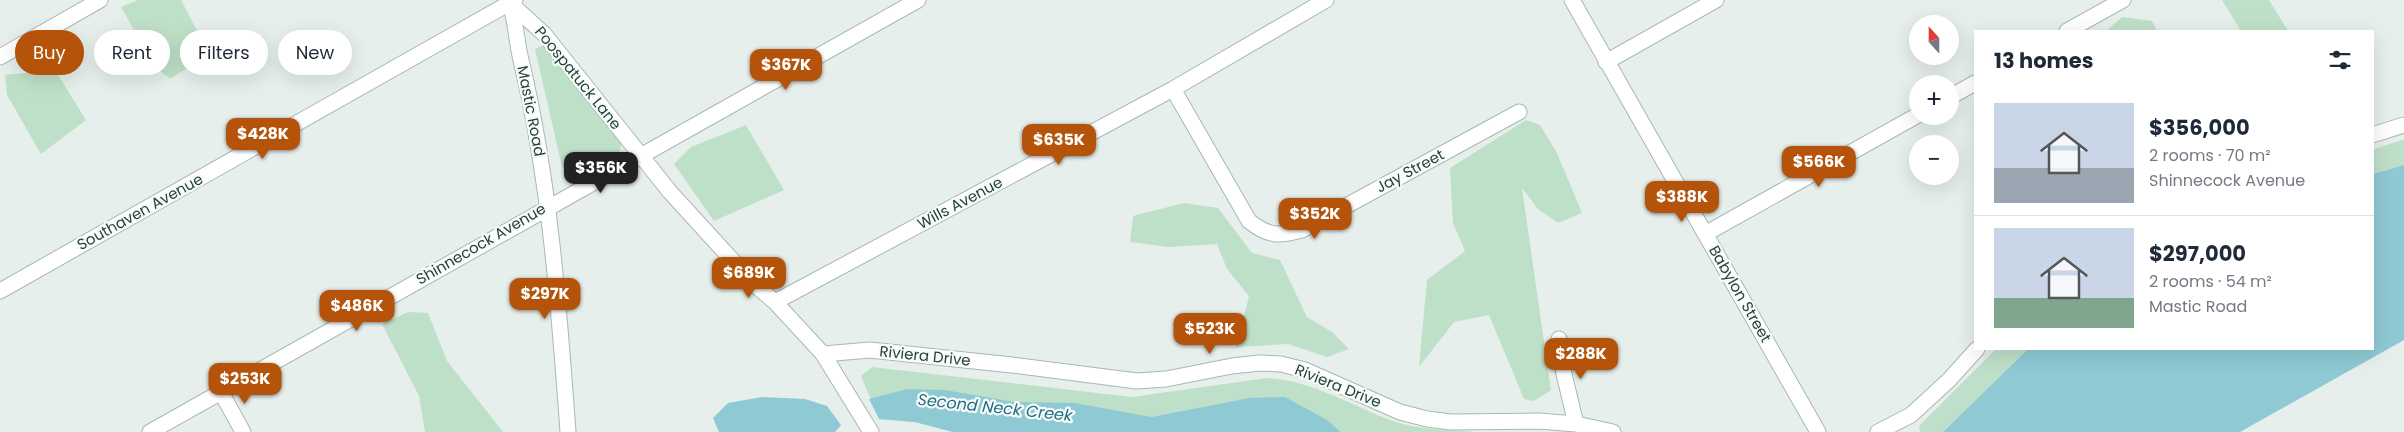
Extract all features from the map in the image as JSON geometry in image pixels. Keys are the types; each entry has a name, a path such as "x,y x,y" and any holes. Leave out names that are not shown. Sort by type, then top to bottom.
{"street":[{"path":"0,57 100,0"},
{"name":"Shinnecock Avenue","path":"150,432 548,206 918,0"},
{"name":"Wills Avenue","path":"775,302 1173,89 1326,0"},
{"name":"Babylon Street","path":"1572,0 1818,432"},
{"path":"1606,62 1716,0"},
{"path":"2069,30 2123,0"},
{"name":"Poospatuck Lane","path":"512,1 544,34 670,192 755,285 775,302 823,354 872,432"},
{"name":"Mastic Road","path":"512,1 518,47 534,114 548,206 559,304 568,432"},
{"name":"Southaven Avenue","path":"0,291 512,1"},
{"path":"1959,92 1974,84"},
{"name":"Jay Street","path":"1173,89 1249,221 1263,232 1283,235 1302,230 1519,112"},
{"path":"1706,234 1909,120"},
{"path":"2374,134 2404,125"},
{"path":"1559,339 1564,374 1576,424"},
{"name":"Riviera Drive","path":"823,354 870,350 1137,381 1166,379 1232,366 1260,363 1281,364 1305,370 1400,412 1428,419 1451,422 1539,421 1576,424 1613,432"},
{"path":"1878,432 1912,415 1949,380 1976,350"},
{"path":"221,392 243,432"}],"green space":[{"path":"138,0 181,0 197,30 180,30 180,73 170,79 165,75 170,75 170,30 134,30 121,7"},
{"path":"2222,0 2269,0 2287,30 2240,30"},
{"path":"2122,17 2152,21 2156,30 2107,30"},
{"path":"546,44 621,141 621,148 614,160 583,178 572,175 562,167 535,49"},
{"path":"5,75 58,75 86,120 41,154 7,95"},
{"path":"1526,120 1540,125 1557,153 1582,213 1558,223 1538,209 1522,188 1551,390 1534,401 1524,399 1489,315 1454,322 1419,367 1427,280 1465,251 1453,223 1450,168"},
{"path":"746,125 784,190 714,221 674,164 691,147"},
{"path":"2404,139 2404,165 2374,174 2374,149"},
{"path":"1184,203 1218,208 1252,253 1280,260 1307,317 1332,332 1349,349 1327,357 1288,344 1236,347 1249,296 1227,269 1217,244 1169,247 1130,242 1133,216"},
{"path":"408,312 428,313 447,361 503,432 425,432 419,396 382,324"},
{"path":"1995,350 2027,350 1943,432 1920,432 1919,426"},
{"path":"872,367 1132,397 1267,378 1300,383 1403,424 1434,429 1476,432 1341,432 1327,420 1249,398 1151,417 953,432 915,422 879,419 861,376"}],"water":[{"path":"2404,165 2404,340 2240,432 1943,432 2027,350 2374,350 2374,174"},
{"name":"Second Neck Creek","path":"907,389 945,390 1014,402 1075,403 1151,417 1249,398 1285,397 1327,420 1341,432 953,432 915,422 879,419 869,399"},
{"path":"762,397 805,399 827,406 841,425 835,432 719,432 713,418 728,403"}]}
